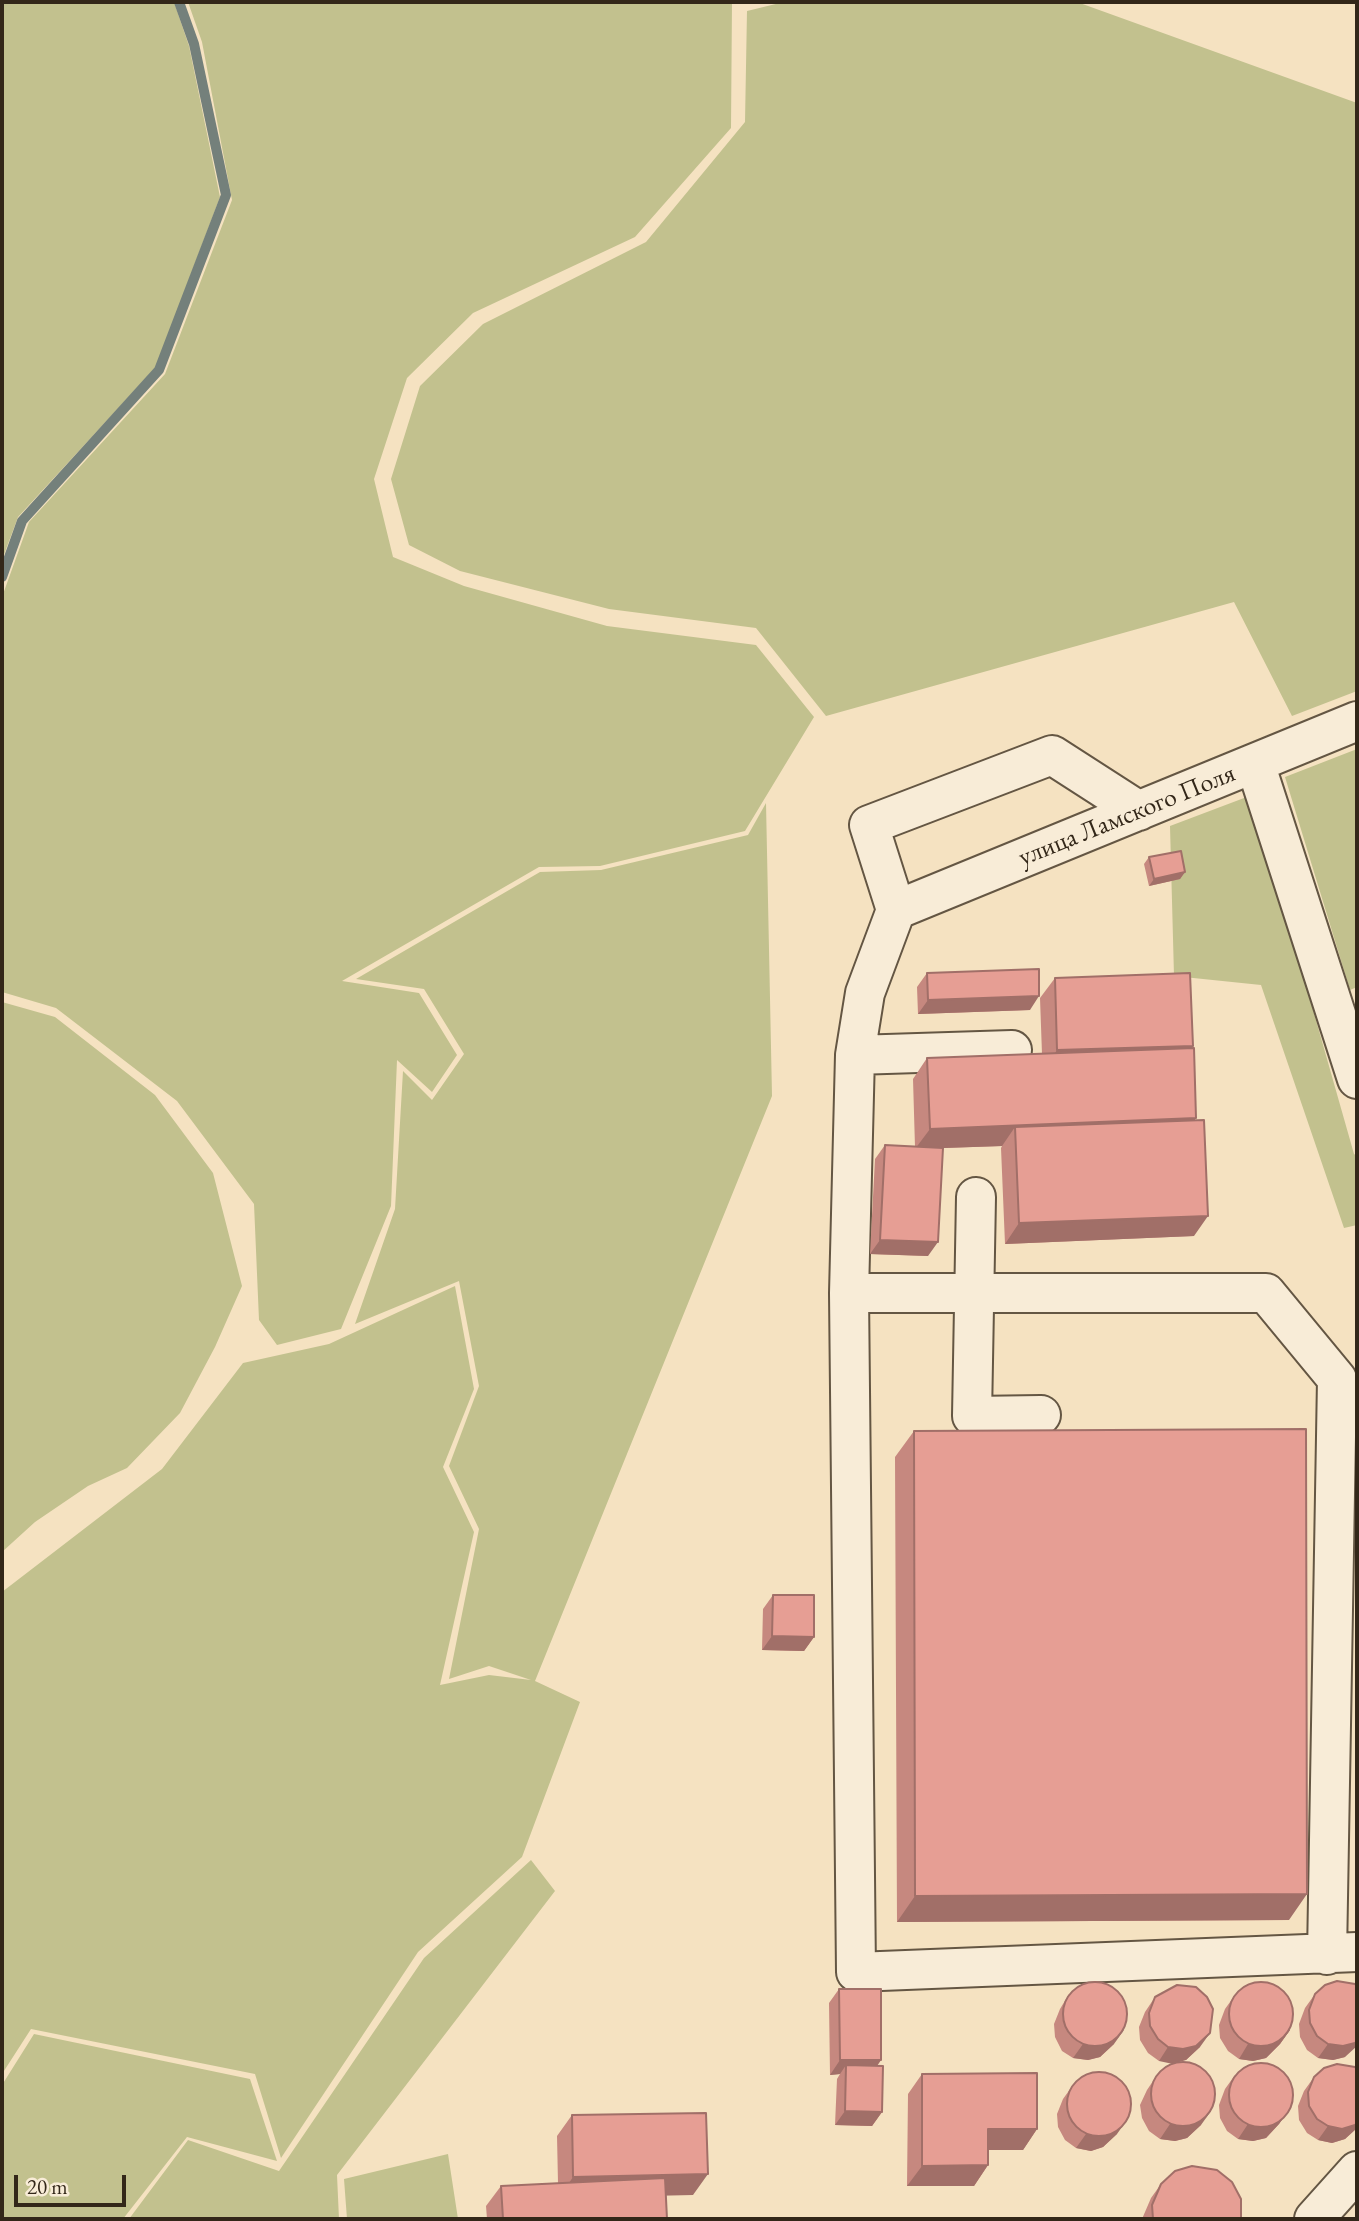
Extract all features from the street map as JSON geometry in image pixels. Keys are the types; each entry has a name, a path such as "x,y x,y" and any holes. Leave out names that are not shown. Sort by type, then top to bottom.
{"street":[{"name":"улица Ламского Поля","path":"896,910 1357,721"},
{"path":"849,1293 1266,1293 1337,1379 1342,1954 856,1972 849,1293 855,1055 865,993 896,910 869,825 1052,755 1139,811"},
{"path":"1255,763 1357,1079"},
{"path":"855,1055 1012,1050"},
{"path":"976,1197 972,1416 1041,1415"},
{"path":"1314,2219 1357,2171"}],"shaded area":[{"path":"2,2 174,2 189,46 220,197 156,367 18,517 2,560"},
{"path":"188,2 732,2 731,128 635,237 473,313 407,378 374,479 393,557 464,586 607,626 756,645 814,717 745,831 600,866 539,867 342,981 419,993 457,1055 432,1092 397,1060 391,1206 341,1329 277,1345 259,1320 254,1204 177,1101 56,1008 2,992 2,597 29,522 165,374 232,200 202,42"},
{"path":"784,2 1077,2 1357,103 1357,691 1292,716 1234,602 826,716 756,628 609,609 460,571 409,545 391,479 420,386 483,324 646,242 745,122 747,11"},
{"path":"1357,749 1357,987 1350,990 1285,777"},
{"path":"1252,795 1354,1154 1357,1156 1357,1225 1344,1228 1261,985 1174,976 1170,826"},
{"path":"766,803 772,1096 535,1681 580,1702 522,1857 418,1952 281,2158 255,2074 31,2029 2,2074 2,1592 162,1469 243,1363 329,1344 455,1286 474,1389 443,1467 474,1532 440,1685 489,1675 531,1680 489,1666 449,1679 479,1529 449,1466 479,1386 459,1281 355,1324 395,1209 403,1071 432,1100 464,1054 424,989 356,979 540,872 601,870 748,835"},
{"path":"2,1002 55,1017 155,1095 213,1173 242,1286 215,1347 180,1413 127,1468 88,1486 35,1522 2,1552"},
{"path":"531,1860 555,1891 337,2175 339,2219 129,2219 188,2140 279,2171 424,1958"},
{"path":"34,2034 250,2079 277,2161 187,2137 123,2219 2,2219 2,2085"},
{"path":"448,2154 458,2219 347,2219 344,2179"}],"building":[{"path":"1181,851 1185,872 1154,879 1149,857"},
{"path":"1039,969 1039,996 928,1000 927,973"},
{"path":"1190,973 1193,1046 1057,1050 1055,978"},
{"path":"1194,1048 1196,1118 930,1129 927,1058"},
{"path":"1204,1120 1208,1216 1019,1223 1015,1127"},
{"path":"885,1145 943,1148 938,1242 880,1240"},
{"path":"1306,1429 1307,1894 915,1896 914,1431"},
{"path":"773,1595 814,1595 814,1637 772,1636"},
{"path":"1337,1981 1357,1986 1357,2041 1343,2046 1328,2044 1317,2036 1310,2023 1309,2010 1315,1994 1325,1985"},
{"path":"1095,1982 1118,1991 1127,2014 1118,2037 1095,2046 1072,2037 1063,2014 1072,1991"},
{"path":"1261,1982 1273,1984 1284,1991 1291,2002 1291,2026 1284,2037 1273,2044 1261,2046 1249,2044 1238,2037 1231,2026 1229,2014 1231,2002 1238,1991 1249,1984"},
{"path":"1177,1985 1196,1987 1207,1997 1213,2009 1210,2033 1196,2046 1183,2049 1168,2047 1158,2039 1150,2026 1149,2013 1155,1997"},
{"path":"839,1989 881,1989 881,2060 840,2060"},
{"path":"1183,2062 1206,2071 1215,2094 1206,2117 1183,2126 1160,2117 1151,2094 1160,2071"},
{"path":"1261,2063 1279,2069 1287,2077 1293,2095 1287,2113 1279,2121 1261,2127 1243,2121 1235,2113 1229,2095 1235,2077 1243,2069"},
{"path":"1337,2064 1357,2069 1357,2123 1342,2129 1328,2126 1317,2119 1309,2106 1308,2092 1314,2077 1324,2068"},
{"path":"846,2065 883,2066 882,2112 845,2111"},
{"path":"1099,2072 1122,2081 1131,2104 1122,2127 1099,2136 1076,2127 1067,2104 1076,2081"},
{"path":"1037,2073 1037,2129 988,2129 988,2165 922,2166 922,2074"},
{"path":"706,2113 708,2174 573,2177 572,2115"},
{"path":"1192,2166 1217,2170 1232,2182 1241,2199 1241,2219 1153,2219 1152,2205 1161,2184 1175,2171"},
{"path":"665,2178 667,2219 503,2219 501,2186"}],"waterway":[{"path":"2,577 22,521 159,370 226,195 194,44 179,2"}]}
